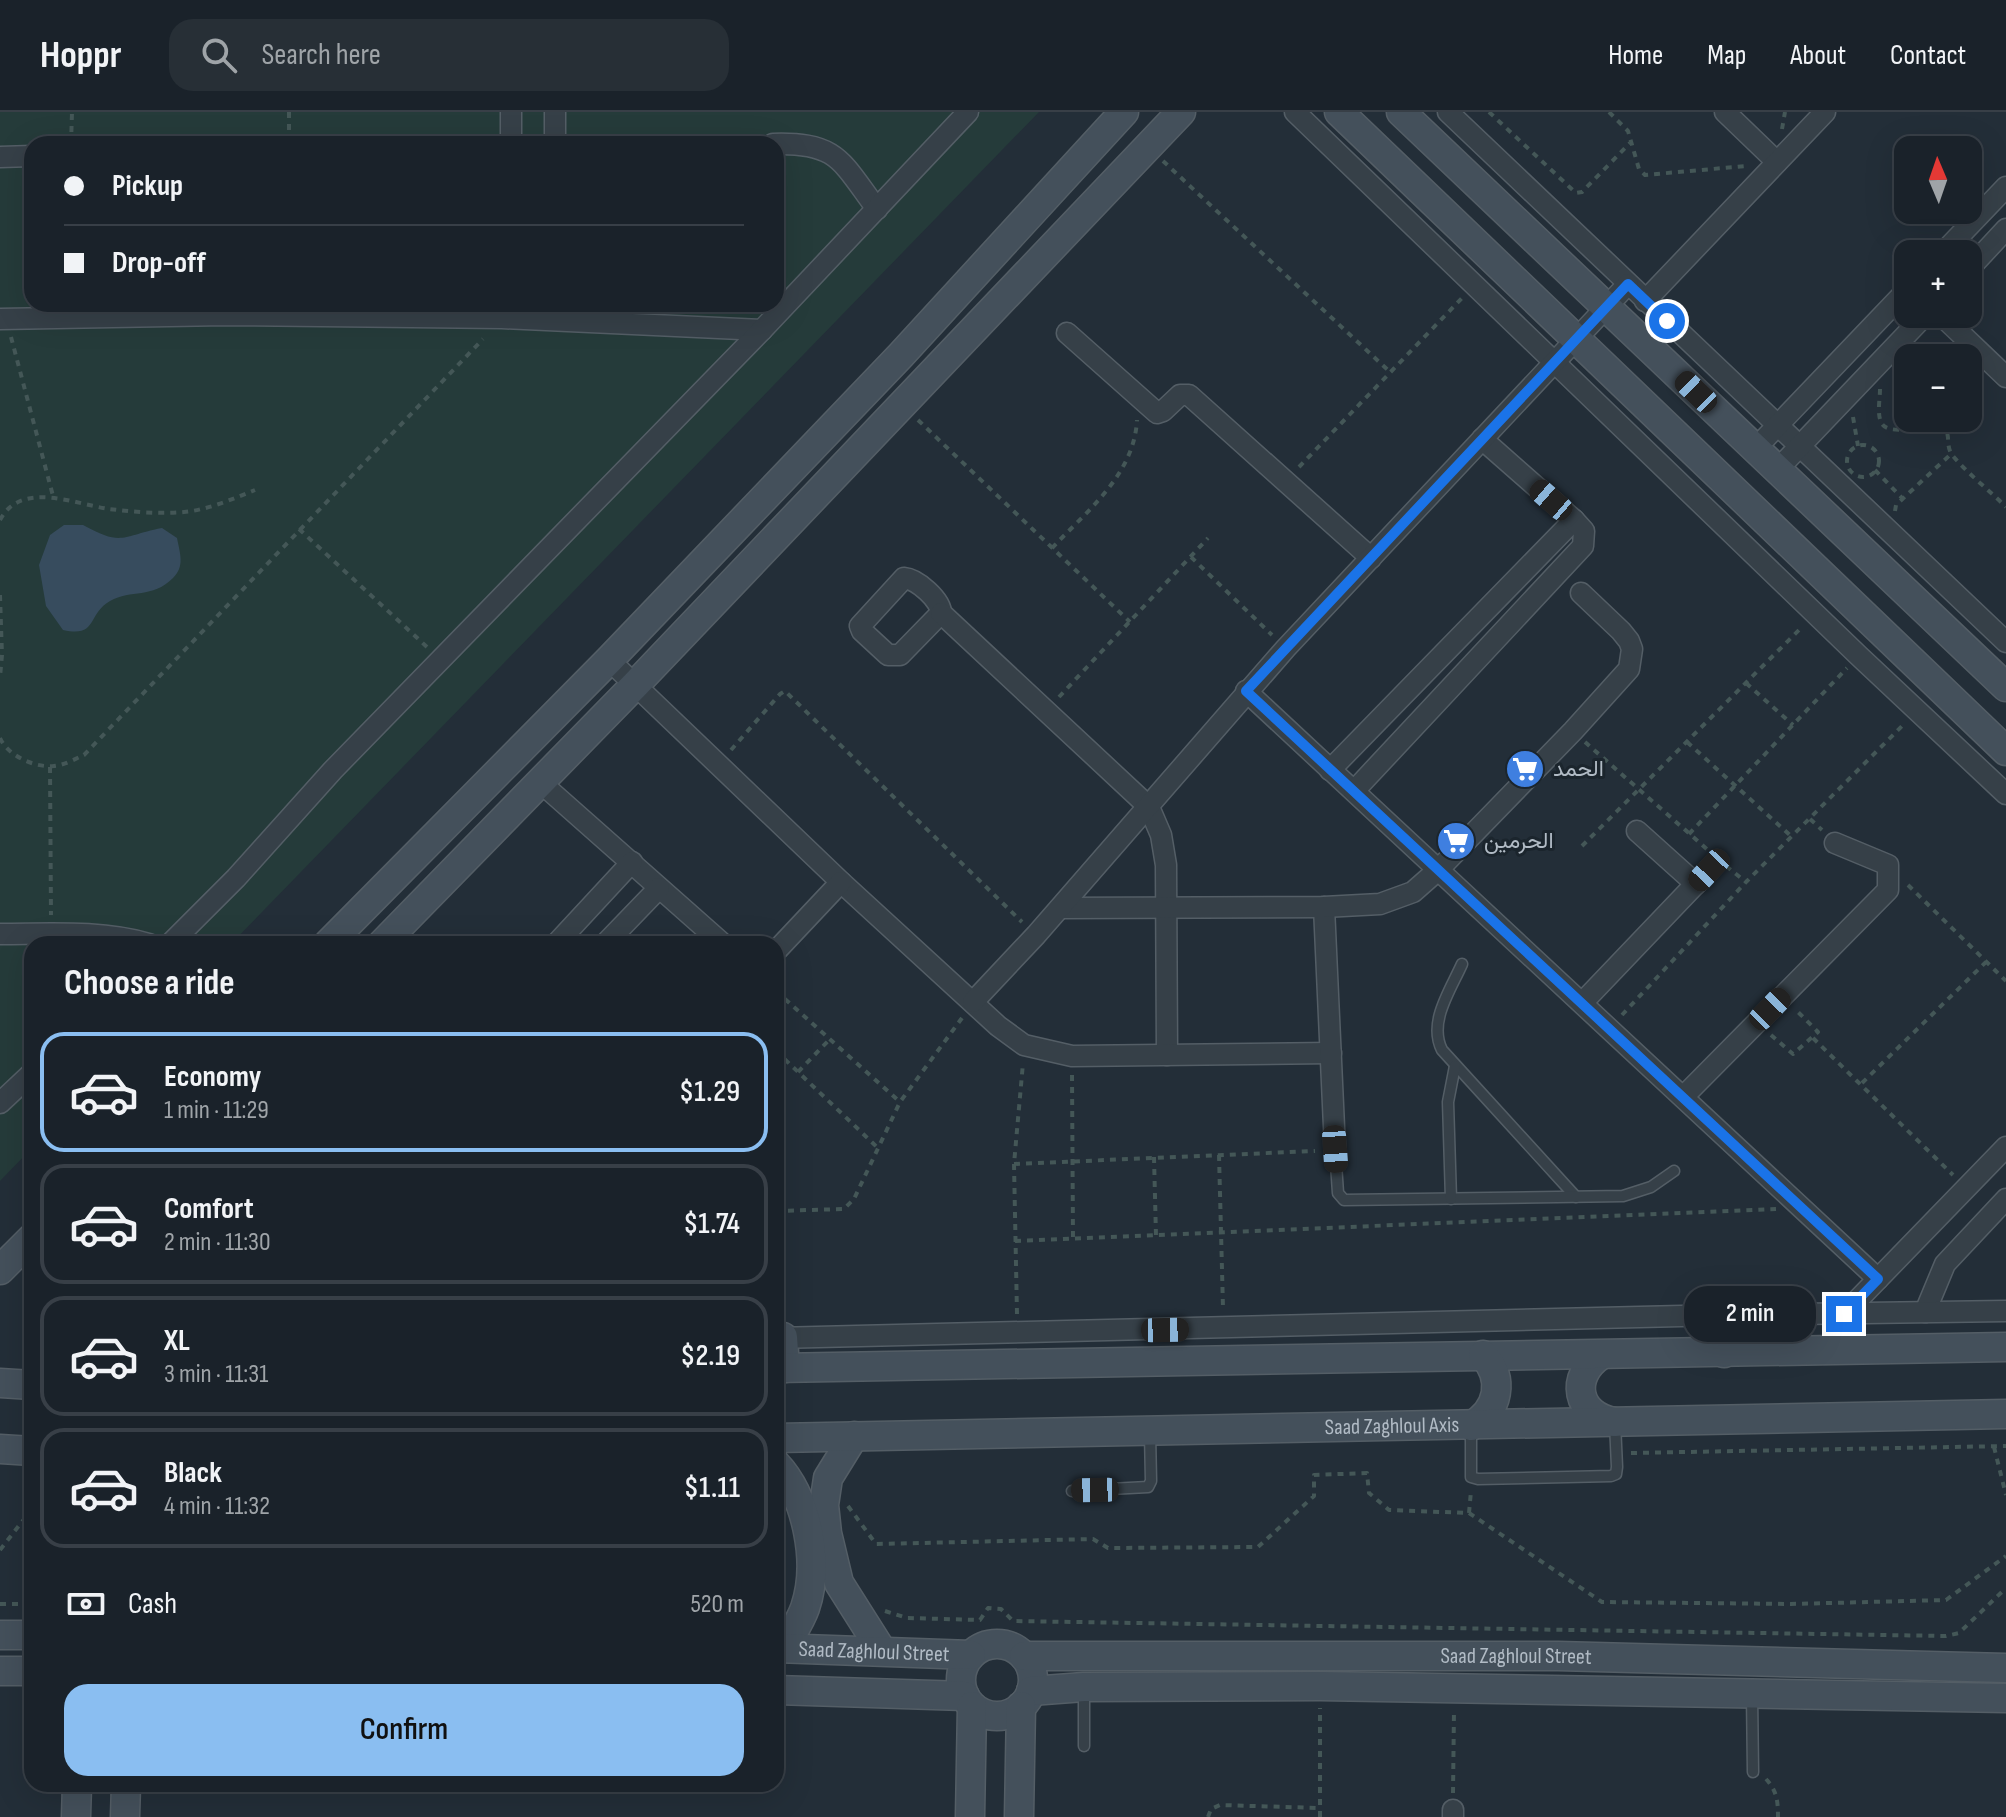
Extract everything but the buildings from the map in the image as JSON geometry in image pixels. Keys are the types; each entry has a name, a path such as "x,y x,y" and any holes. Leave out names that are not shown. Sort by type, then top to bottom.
{"street":[{"path":"511,112 511,136"},
{"path":"555,112 555,136"},
{"path":"784,307 968,112"},
{"path":"336,936 609,660 901,355 1124,112"},
{"path":"390,936 636,684 1181,112"},
{"path":"1295,112 2006,794"},
{"path":"1339,112 2006,751"},
{"path":"1401,112 2006,687"},
{"path":"1448,112 2006,642"},
{"path":"1725,112 1777,162"},
{"path":"1645,301 1825,112"},
{"path":"784,144 807,144 830,152 877,209"},
{"path":"0,157 24,156"},
{"path":"1955,240 2006,187"},
{"path":"1982,255 2006,229"},
{"path":"973,1002 1149,807 1246,691 1628,284"},
{"path":"1755,449 1894,304"},
{"path":"178,936 236,878 333,770 779,312"},
{"path":"3,319 209,315 502,318 762,330"},
{"path":"1777,470 1913,328"},
{"path":"1955,328 2006,377"},
{"path":"1067,333 1157,413 1180,395 1189,395 1371,558"},
{"path":"1354,791 1583,546 1584,531 1574,520 1482,439"},
{"path":"1330,770 1574,520"},
{"path":"1060,908 1324,907 1380,904 1413,892 1573,731 1629,669 1632,649 1621,631 1581,593"},
{"path":"941,613 1149,807 1164,850 1167,1055"},
{"path":"609,660 841,882 998,1026 1024,1045 1072,1056 1331,1053"},
{"path":"1246,691 1878,1279"},
{"path":"540,782 714,936"},
{"path":"1582,1003 1708,866 1637,831"},
{"path":"1683,1097 1888,890 1888,865 1835,843"},
{"path":"566,936 632,862"},
{"path":"784,943 841,882"},
{"path":"613,936 659,888"},
{"path":"1324,907 1335,1149"},
{"path":"0,934 107,936"},
{"path":"0,1103 24,1080"},
{"path":"1844,1314 2006,1147"},
{"path":"1925,1312 1945,1264 2006,1199"},
{"path":"784,1338 2006,1311"},
{"path":"1723,1315 1724,1353"},
{"path":"784,1368 2006,1347"},
{"path":"1471,1426 1487,1414 1497,1396 1497,1378 1483,1355"},
{"path":"1601,1355 1582,1375 1581,1394 1584,1403 1597,1416 1615,1422"},
{"path":"0,1383 24,1384"},
{"name":"Saad Zaghloul Axis","path":"784,1438 2006,1414"},
{"path":"854,1436 828,1478 824,1505 827,1533 839,1583 882,1651"},
{"path":"0,1449 24,1450"},
{"path":"784,1476 794,1490 803,1517 809,1542 811,1575 805,1607 784,1641"},
{"path":"0,1635 24,1635"},
{"path":"970,1817 968,1701 961,1674 971,1655 978,1649 997,1644 1016,1649 1024,1656 1032,1673 1026,1699 1019,1817"},
{"name":"Saad Zaghloul Street","path":"784,1648 971,1655"},
{"name":"Saad Zaghloul Street","path":"1024,1656 1558,1656 2006,1668"},
{"path":"0,1671 24,1671"},
{"name":"Saad Zaghloul Street","path":"1026,1699 1084,1687 1320,1686 2006,1698"},
{"name":"Saad Zaghloul Street","path":"784,1690 968,1701"},
{"path":"968,1701 984,1713 997,1716 1010,1713 1026,1699"},
{"path":"76,1817 77,1792"},
{"path":"125,1817 126,1792"}],"lane":[{"path":"1462,964 1437,1026 1438,1043 1455,1066 1576,1197"},
{"path":"1451,1199 1448,1102 1455,1066"},
{"path":"1335,1149 1338,1193 1344,1200 1623,1196 1663,1180 1674,1171"},
{"path":"1471,1426 1471,1477 1611,1476 1616,1474 1615,1422"},
{"path":"1072,1491 1148,1487 1151,1481 1149,1431"},
{"path":"1084,1687 1084,1746"},
{"path":"1752,1693 1753,1772"}],"path":[{"path":"71,136 72,112"},
{"path":"289,112 289,136"},
{"path":"1489,112 1576,193 1582,192 1631,142"},
{"path":"1609,112 1628,131 1639,169 1645,175 1777,162"},
{"path":"1148,147 1390,372"},
{"path":"1285,481 1475,284"},
{"path":"0,738 17,758 50,767 84,755 502,318"},
{"path":"3,319 53,496"},
{"path":"1880,363 1880,419 1884,427 1891,431 1937,423 1942,425 1949,433 1951,454 2006,507"},
{"path":"1052,548 1121,474 1136,427 1138,397"},
{"path":"902,405 1130,622"},
{"path":"1858,446 1872,448 1879,460 1875,470 1867,477 1853,474 1849,469 1848,455 1858,446"},
{"path":"1899,515 1895,508 1951,454"},
{"path":"1875,470 1903,499"},
{"path":"0,520 9,507 35,497 53,496 112,509 186,512 255,490"},
{"path":"299,529 441,660"},
{"path":"1046,711 1208,538"},
{"path":"1191,557 1286,648"},
{"path":"0,595 0,677"},
{"path":"1582,846 1815,614"},
{"path":"1689,834 1859,656"},
{"path":"1746,683 1793,725"},
{"path":"719,764 785,691 1036,935"},
{"path":"1609,1029 1746,882 1917,711"},
{"path":"1573,731 1689,834 1708,866 1746,882"},
{"path":"1687,741 1792,837"},
{"path":"50,767 51,934"},
{"path":"1888,865 2006,981"},
{"path":"1861,1084 1986,962"},
{"path":"1757,1022 1793,1054 1813,1038 1818,1032 1782,996"},
{"path":"784,998 900,1102"},
{"path":"784,1211 844,1209 854,1199 900,1102 973,1002"},
{"path":"1813,1038 1966,1188"},
{"path":"798,1072 829,1040"},
{"path":"1017,1333 1014,1164 1024,1045"},
{"path":"1072,1056 1073,1239"},
{"path":"784,1059 878,1148"},
{"path":"1014,1164 1335,1149"},
{"path":"1219,1155 1224,1328"},
{"path":"1154,1157 1156,1236"},
{"path":"1015,1241 1802,1208"},
{"path":"1994,1446 2006,1495"},
{"path":"1617,1453 2006,1446"},
{"path":"828,1478 876,1544 1093,1539 1108,1548 1258,1547 1314,1496 1314,1475 1367,1473 1369,1493 1389,1510 1469,1513 1602,1602 1791,1604 1946,1600 2006,1556"},
{"path":"1469,1513 1471,1477"},
{"path":"0,1550 24,1519"},
{"path":"876,1605 907,1618 965,1620 980,1620 988,1608 1001,1609 1013,1621 1946,1636 1959,1633 2006,1588"},
{"path":"0,1604 24,1604"},
{"path":"1320,1686 1320,1817"},
{"path":"1453,1813 1455,1687"},
{"path":"1753,1772 1764,1777 1774,1788 1778,1817"},
{"path":"1208,1817 1211,1809 1220,1805 1320,1808"}],"green space":[{"path":"0,112 1039,112 239,936 24,936 24,1156 0,1181"}],"water":[{"path":"64,525 83,525 115,538 162,528 177,538 180,564 177,573 165,585 110,601 87,628 74,632 63,630 46,606 39,565 50,535"}],"place":[{"name":"الحمد","path":"1525,769"},
{"name":"الحرمين","path":"1456,841"}],"route":[{"path":"1667,321 1628,284 1246,691 1878,1279 1844,1314"}]}
